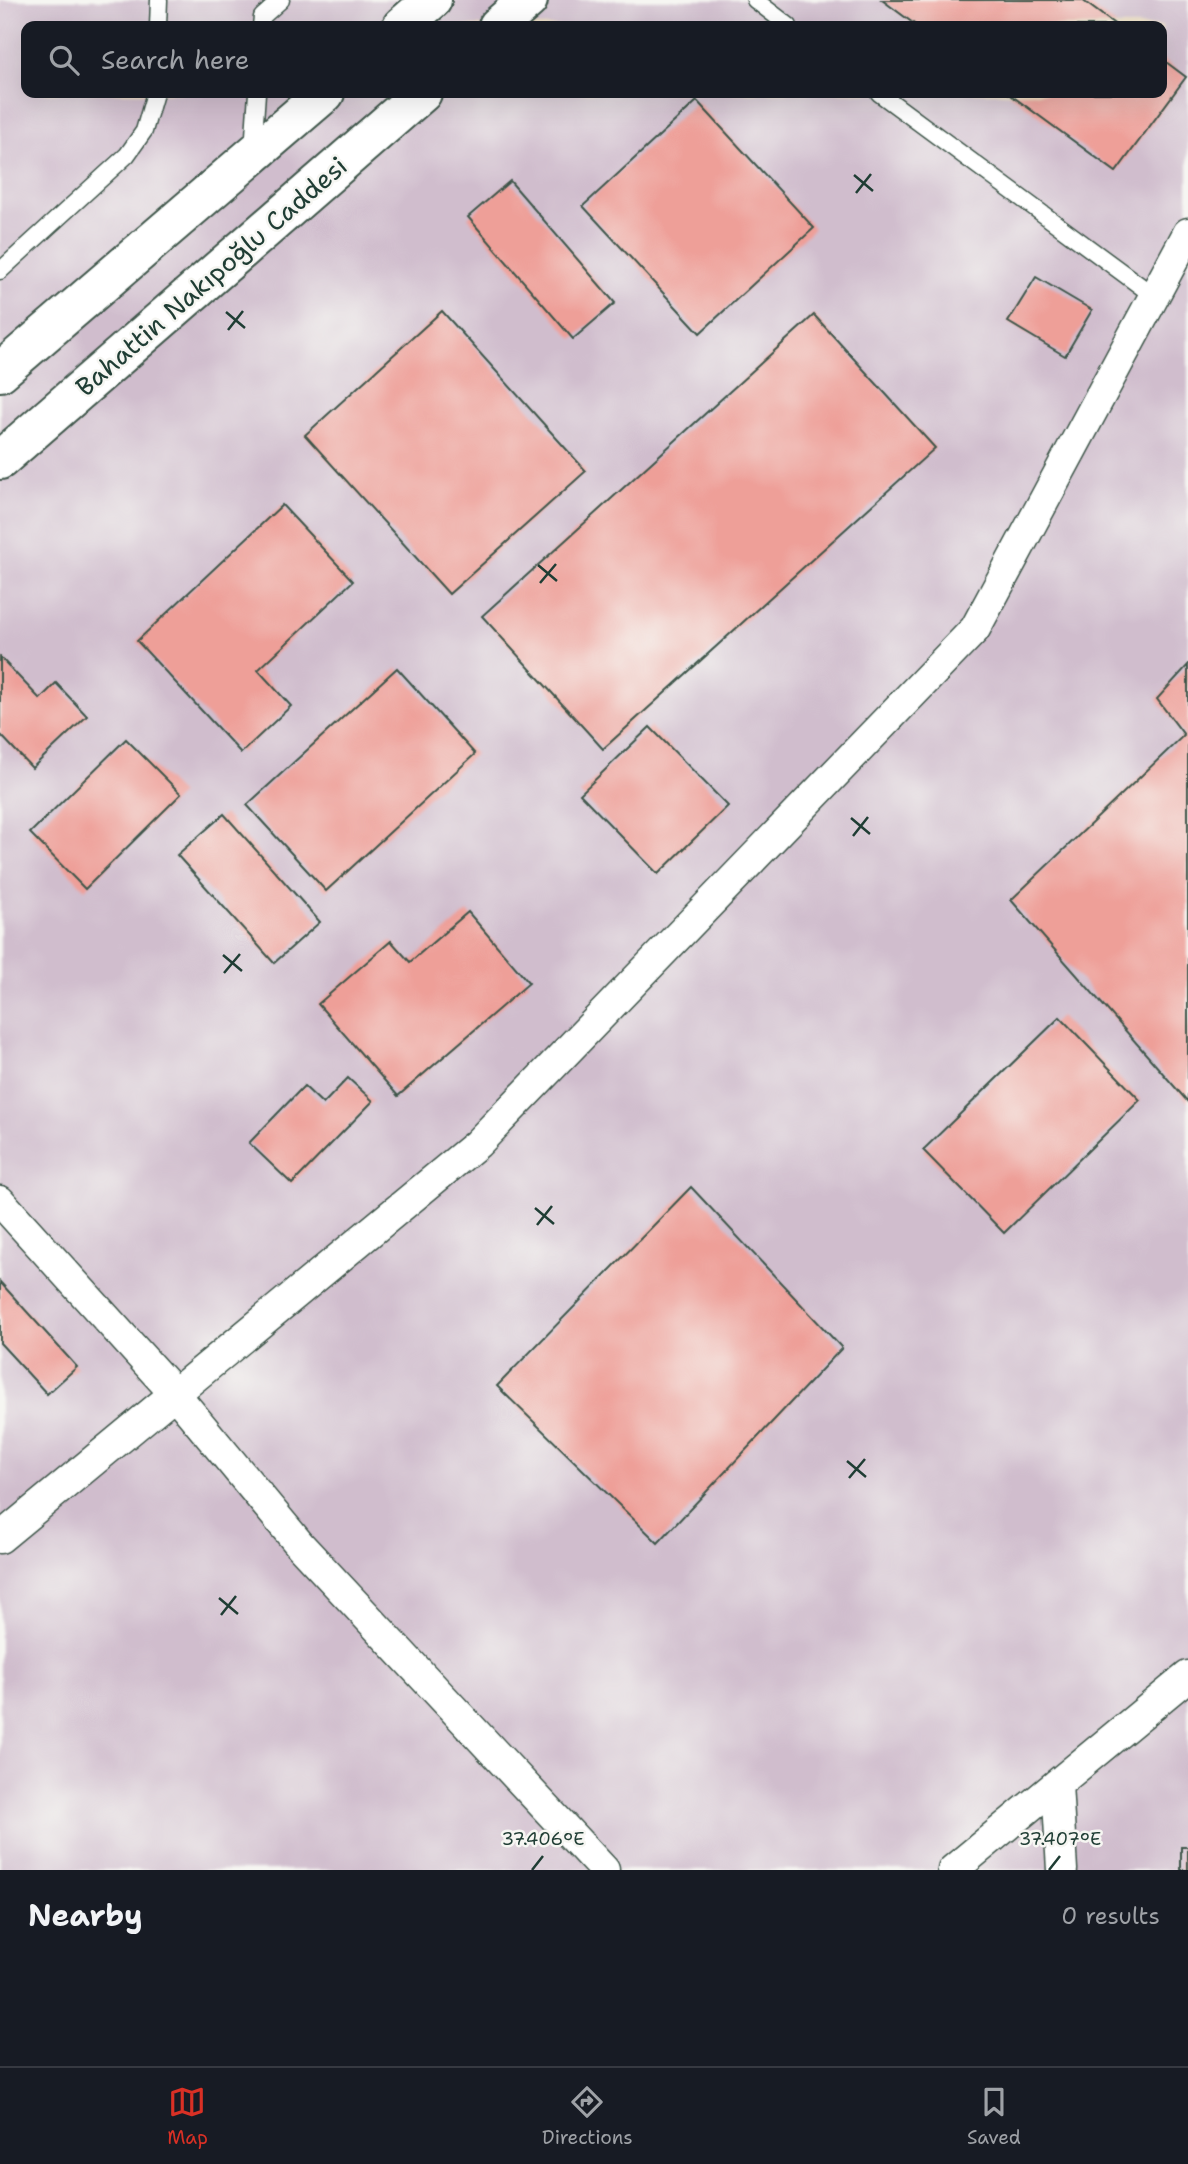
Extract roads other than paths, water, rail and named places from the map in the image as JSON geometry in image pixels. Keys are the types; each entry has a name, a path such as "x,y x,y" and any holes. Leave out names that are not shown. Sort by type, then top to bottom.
{"main road":[{"path":"408,21 432,0"},
{"path":"504,21 528,0"},
{"path":"0,372 319,98"},
{"name":"Bahattin Nakıpoğlu Caddesi","path":"0,460 416,98"}],"street":[{"path":"0,1538 477,1144 975,629 1188,233"},
{"path":"0,1201 175,1394 300,1545 604,1870"},
{"path":"953,1870 1188,1676"},
{"path":"1057,1784 1062,1870"}],"lane":[{"path":"158,21 159,0"},
{"path":"262,21 262,16 281,0"},
{"path":"755,0 782,21"},
{"path":"0,271 132,149 151,117 155,98"},
{"path":"253,155 257,98"},
{"path":"885,98 1154,296"}]}
